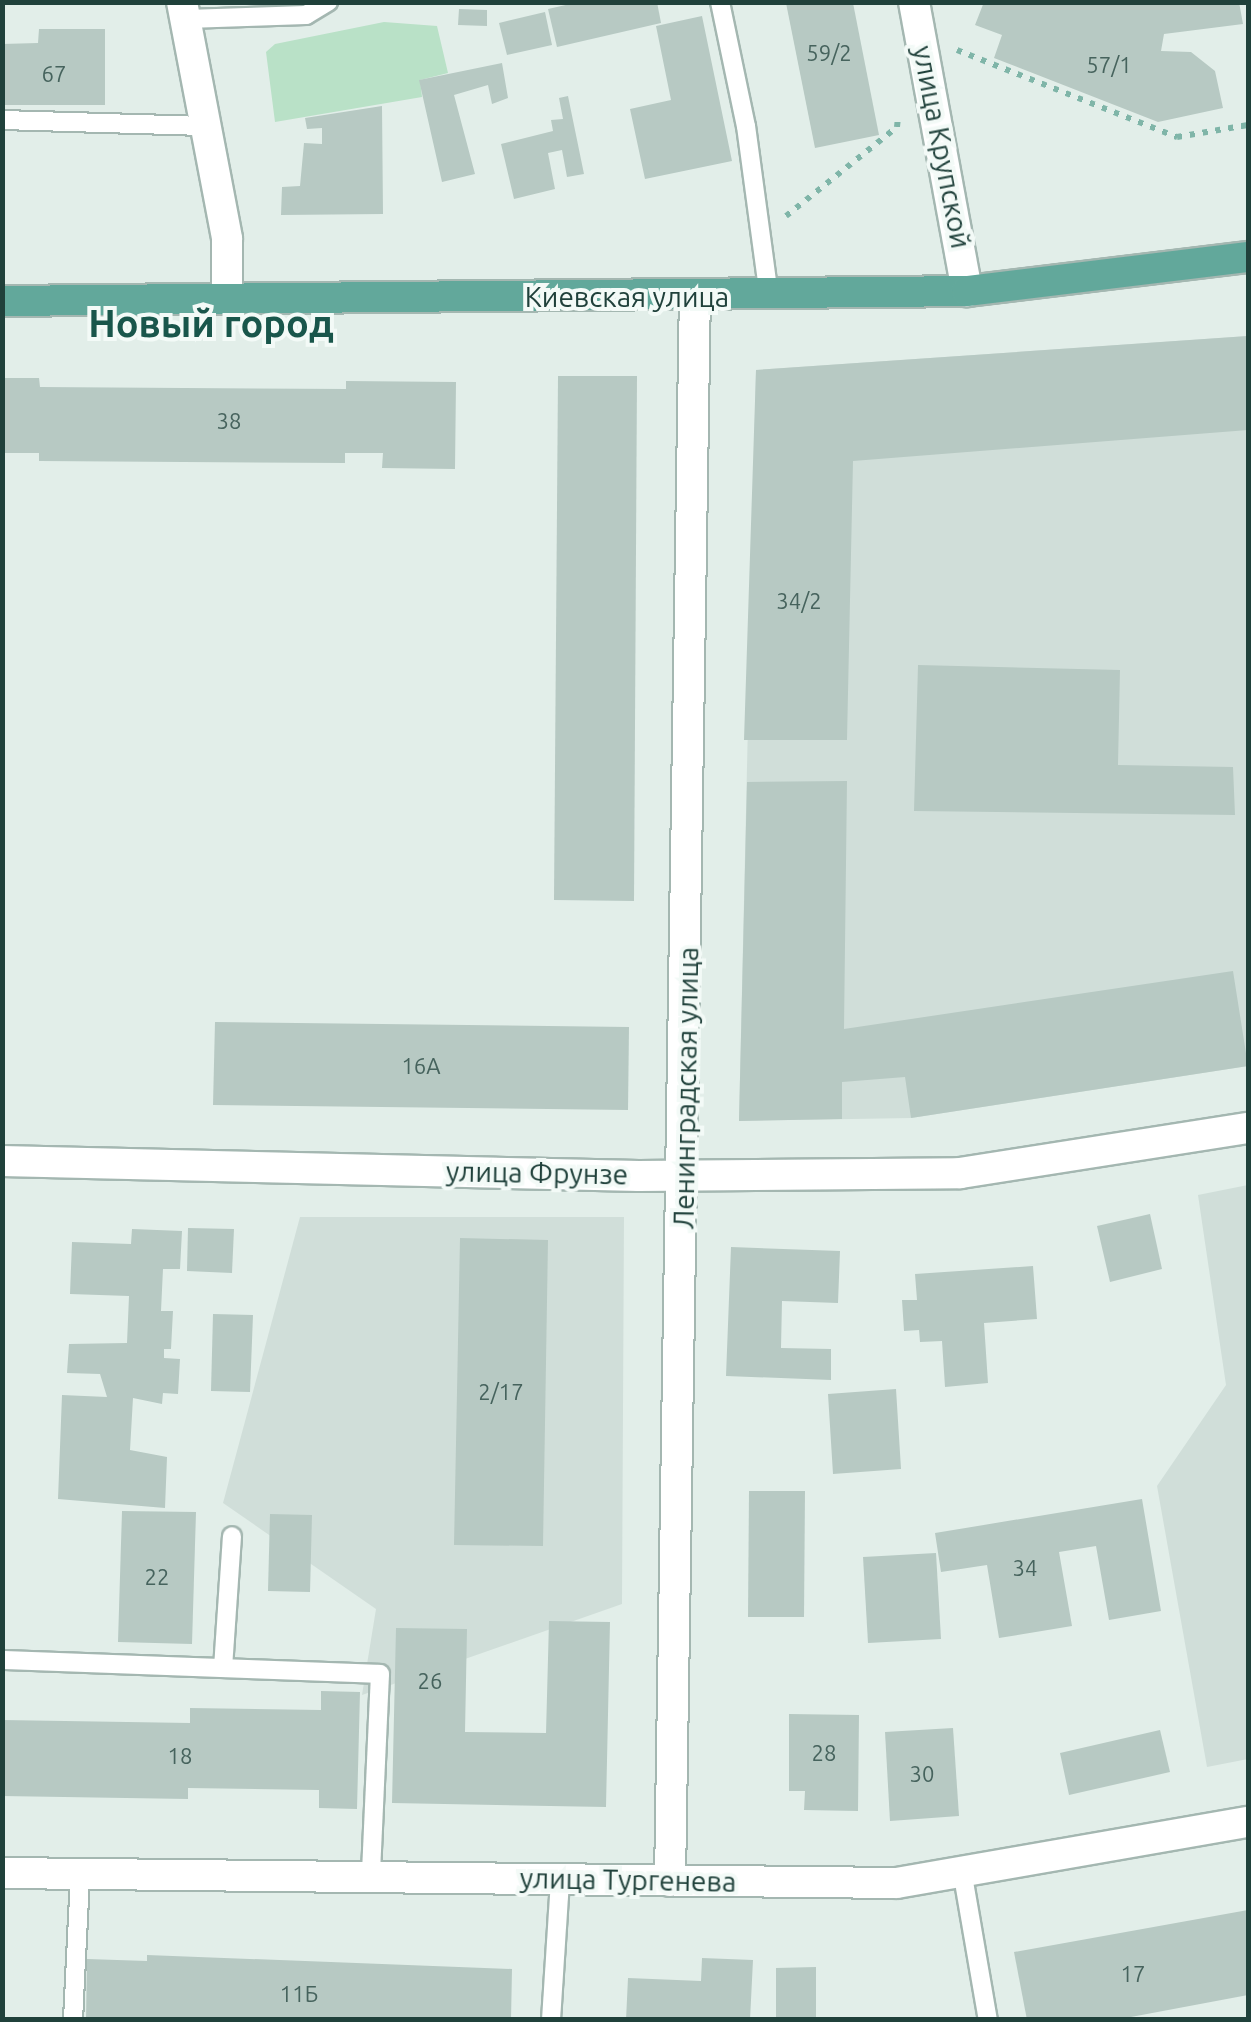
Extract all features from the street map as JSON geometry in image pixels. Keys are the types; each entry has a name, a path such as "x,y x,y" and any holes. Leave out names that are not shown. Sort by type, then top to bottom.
{"main road":[{"name":"Киевская улица","path":"2,300 769,296 967,291 1248,258"}],"street":[{"name":"улица Крупской","path":"914,2 967,291"},
{"path":"185,11 227,240 227,298"},
{"name":"Ленинградская улица","path":"670,1881 686,1175 695,296"},
{"name":"улица Фрунзе","path":"2,1161 686,1175 960,1173 1248,1128"},
{"name":"улица Тургенева","path":"2,1873 80,1877 371,1875 897,1883 964,1876 1248,1822"}],"lane":[{"path":"185,11 306,15 328,2"},
{"path":"720,2 769,296"},
{"path":"2,120 206,126"},
{"path":"223,1668 232,1536"},
{"path":"2,1660 380,1674 371,1875"},
{"path":"964,1876 988,2020"},
{"path":"73,2020 80,1877"},
{"path":"551,2020 560,1879"}],"path":[{"path":"956,49 1177,137 1248,124"},
{"path":"762,244 803,197 897,127 899,108"}],"shaded area":[{"path":"1248,336 1248,1066 911,1118 739,1121 756,370"},
{"path":"1248,1185 1248,1759 1207,1767 1157,1486 1226,1385 1198,1195"},
{"path":"300,1217 624,1217 622,1604 362,1695 376,1609 223,1503"}],"green space":[{"path":"384,22 437,26 448,73 420,80 422,97 275,122 266,52 275,44"}],"building":[{"path":"579,2 657,2 661,23 557,47 548,9"},
{"path":"984,2 1239,2 1243,24 1164,34 1161,51 1191,52 1215,71 1223,108 1158,122 994,58 1002,35 975,25"},
{"path":"786,3 853,3 879,135 815,148"},
{"path":"459,9 487,10 487,26 458,25"},
{"path":"545,12 552,45 507,55 499,23"},
{"path":"702,16 732,161 645,179 630,109 671,100 656,26"},
{"path":"39,29 105,29 105,105 2,105 2,44 38,43"},
{"path":"502,63 508,98 492,104 488,85 454,95 475,174 442,182 419,80"},
{"path":"568,96 584,174 567,177 562,150 548,153 555,189 514,199 501,144 553,131 551,120 563,119 559,98"},
{"path":"382,106 383,214 281,215 282,187 300,186 304,143 322,144 322,128 307,129 305,118"},
{"path":"1248,336 1248,430 853,461 847,740 744,740 756,370"},
{"path":"558,376 637,376 634,901 554,900"},
{"path":"2,378 39,378 40,387 346,389 346,381 456,382 455,469 382,468 383,453 345,453 345,463 39,461 39,453 2,453"},
{"path":"918,665 1120,670 1118,765 1233,767 1235,815 914,811"},
{"path":"847,781 844,1029 1233,971 1248,1066 911,1118 905,1077 842,1082 842,1119 739,1121 747,782"},
{"path":"215,1022 629,1027 628,1110 213,1105"},
{"path":"1150,1214 1162,1269 1110,1282 1097,1226"},
{"path":"188,1228 234,1229 232,1273 187,1271"},
{"path":"132,1229 182,1231 180,1269 163,1269 161,1311 173,1311 171,1349 164,1349 164,1358 180,1359 178,1394 163,1393 162,1404 133,1398 130,1450 167,1457 165,1508 58,1499 62,1395 107,1397 100,1374 67,1373 69,1344 127,1343 129,1296 70,1294 72,1242 131,1244"},
{"path":"460,1238 548,1240 543,1546 454,1545"},
{"path":"731,1247 840,1251 838,1303 782,1301 781,1348 831,1349 831,1380 726,1376"},
{"path":"1033,1266 1037,1319 984,1323 988,1383 945,1387 942,1341 920,1342 919,1330 904,1331 902,1300 917,1300 915,1274"},
{"path":"213,1314 253,1315 250,1392 211,1391"},
{"path":"896,1389 901,1469 833,1474 828,1394"},
{"path":"749,1491 805,1491 804,1617 748,1617"},
{"path":"1142,1499 1161,1611 1109,1620 1096,1546 1059,1552 1072,1626 999,1638 987,1565 941,1572 935,1533"},
{"path":"122,1511 196,1512 192,1644 118,1642"},
{"path":"270,1514 312,1515 310,1592 268,1591"},
{"path":"936,1553 941,1639 868,1643 863,1557"},
{"path":"549,1621 610,1622 606,1807 392,1803 396,1628 467,1629 465,1732 546,1733"},
{"path":"321,1691 360,1692 357,1809 319,1808 319,1790 188,1788 188,1799 2,1796 2,1720 190,1723 190,1708 321,1710"},
{"path":"789,1714 859,1715 858,1811 804,1810 805,1791 789,1791"},
{"path":"953,1728 959,1816 890,1821 885,1732"},
{"path":"1160,1730 1170,1772 1069,1795 1060,1753"},
{"path":"1248,1910 1248,1995 1115,2020 1027,2020 1014,1952"},
{"path":"147,1955 512,1969 511,2020 86,2020 87,1959 147,1961"},
{"path":"702,1958 753,1960 750,2020 626,2020 628,1978 701,1981"},
{"path":"816,1967 816,2020 776,2020 776,1968"}],"district":[{"name":"Новый город","path":"211,324"}]}
